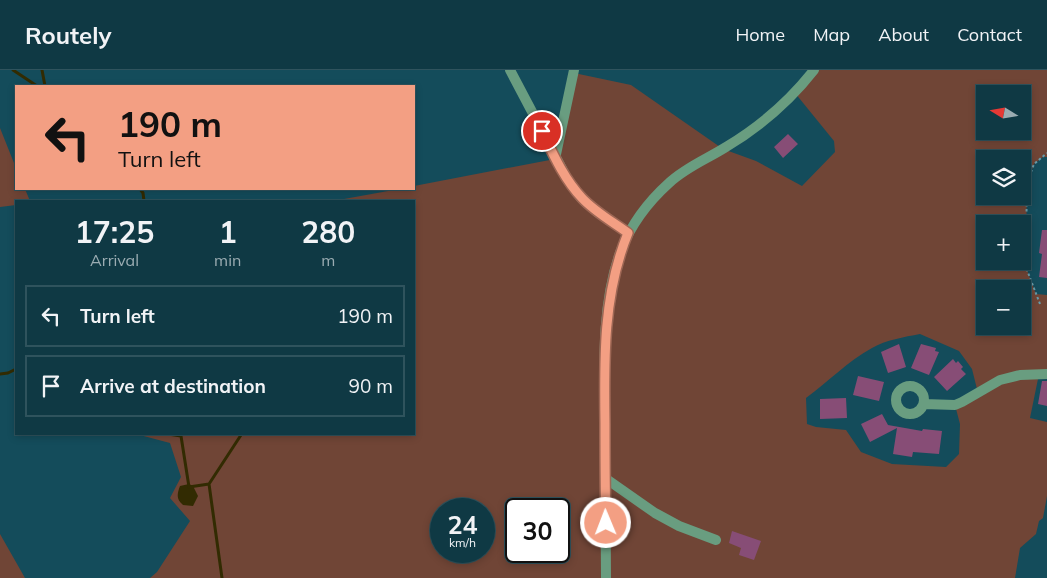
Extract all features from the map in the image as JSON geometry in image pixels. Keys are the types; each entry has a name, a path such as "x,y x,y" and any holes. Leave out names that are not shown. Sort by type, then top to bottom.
{"street":[{"path":"510,70 568,180 582,198 597,212 628,233"},
{"path":"556,159 574,70"},
{"path":"606,578 605,362 609,300 620,252 628,233 669,183 687,169 736,141 777,112 814,70"},
{"path":"924,404 954,405 1000,380 1020,375 1047,374"},
{"path":"605,478 678,526 716,540"}],"path":[{"path":"1040,304 1027,270 1027,183 1034,164 1047,153"}],"shaded area":[{"path":"813,70 1047,70 1047,157 1043,157 1034,164 1031,172 1031,150 976,150 976,205 1027,205 1026,215 976,215 976,270 1027,270 1031,280 976,280 976,335 1031,335 1031,281 1036,294 1047,295 1047,375 1039,374 1030,418 1047,422 1047,496 1043,518 1039,521 1036,534 1020,548 1015,578 150,578 157,572 190,521 170,498 181,477 170,443 140,435 415,435 415,200 338,200 394,190 415,190 415,186 555,159 574,73 631,85 723,149 756,161 802,186 835,152 834,141 795,93","holes":["920,334 959,351 972,369 978,393 955,405 960,424 959,454 946,467 892,464 861,452 846,430 816,427 807,424 806,398 846,365 872,348 895,339"]},
{"path":"0,128 15,166 15,190 25,190 30,200 15,200 15,205 0,207"},
{"path":"189,484 193,486 198,496 193,506 183,505 179,501 178,496 180,486"},
{"path":"0,534 25,578 0,578"}],"building":[{"path":"788,134 798,144 783,158 774,147"},
{"path":"1042,230 1047,230 1047,278 1039,277 1042,254 1039,253"},
{"path":"899,344 906,367 888,373 881,352"},
{"path":"921,344 936,348 935,351 939,352 929,375 911,368"},
{"path":"953,359 956,363 958,361 963,367 961,369 966,374 947,391 934,377"},
{"path":"858,376 884,382 879,401 853,395"},
{"path":"1042,381 1047,381 1047,406 1038,404"},
{"path":"846,398 847,418 820,419 820,399"},
{"path":"882,414 888,425 922,431 923,429 942,431 939,454 913,452 912,457 893,454 897,428 870,442 861,424"},
{"path":"732,531 761,541 754,560 739,555 741,548 729,543"}],"waterway":[{"path":"13,70 36,85"},
{"path":"42,70 45,85"},
{"path":"141,190 144,200"},
{"path":"0,374 15,370"},
{"path":"174,435 181,436 189,487 209,484"},
{"path":"222,578 209,484 241,435"}],"route":[{"path":"542,131 568,180 582,198 597,212 628,233 614,274 607,325 604,389 606,523"}]}
